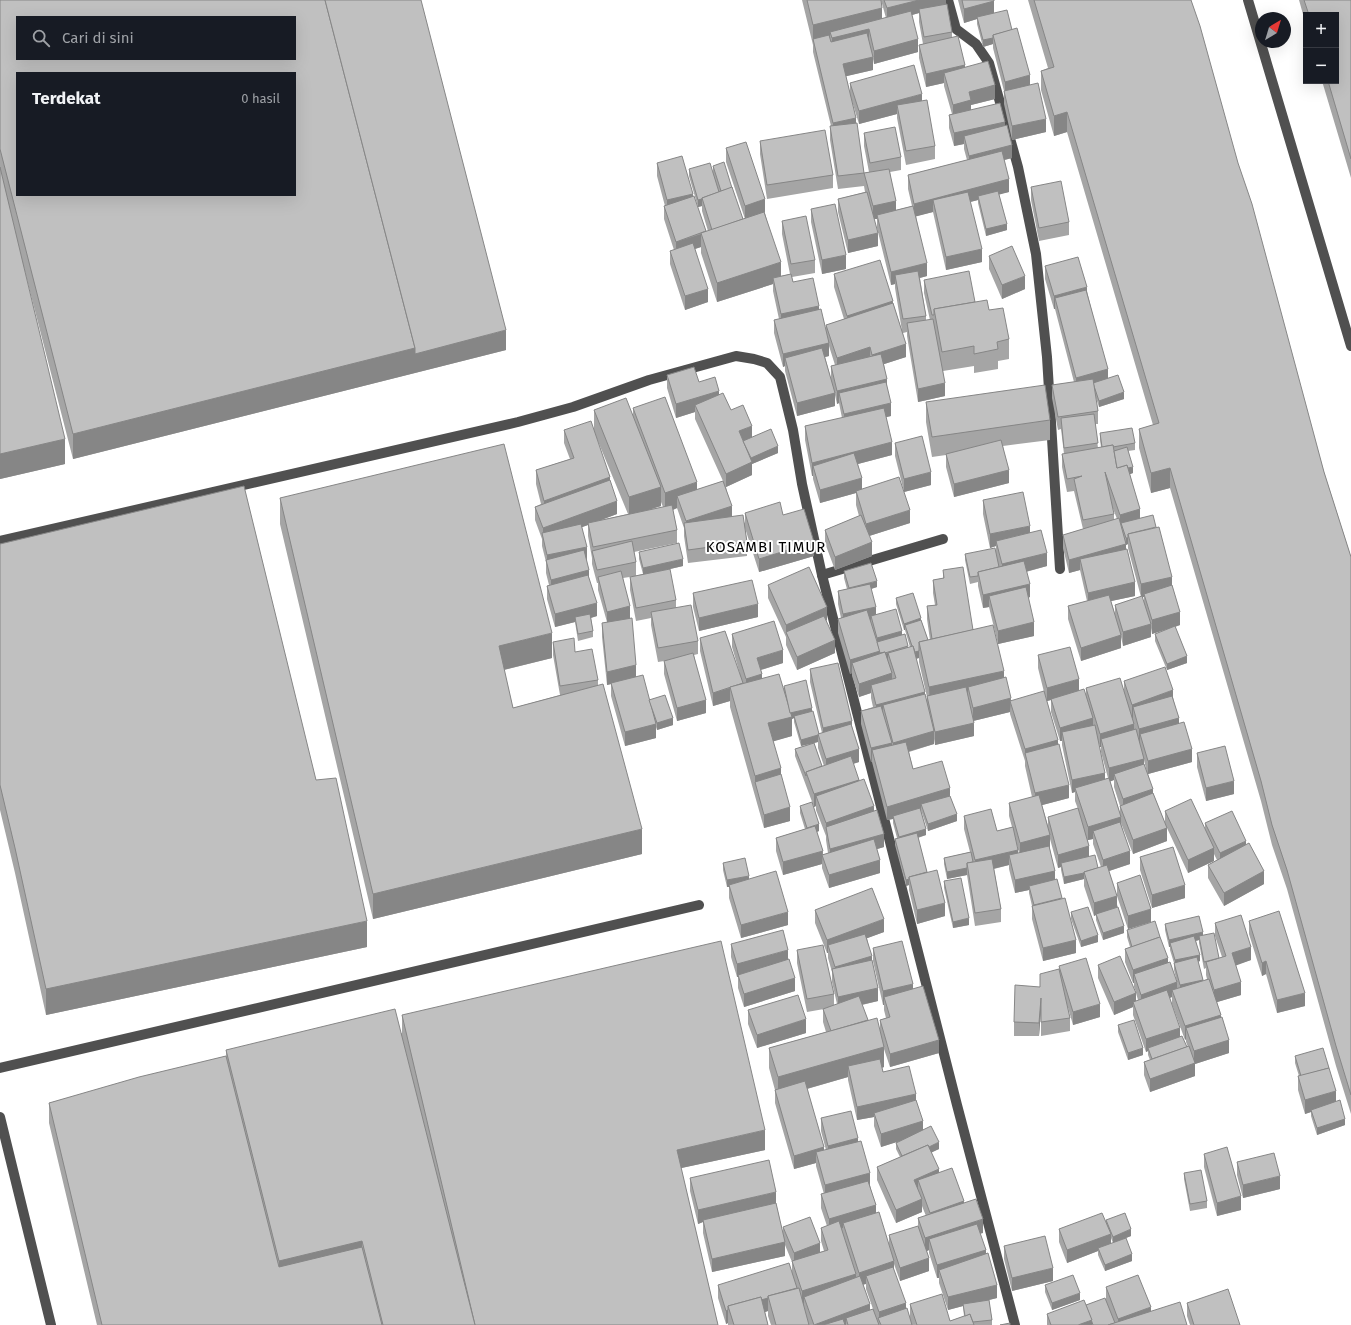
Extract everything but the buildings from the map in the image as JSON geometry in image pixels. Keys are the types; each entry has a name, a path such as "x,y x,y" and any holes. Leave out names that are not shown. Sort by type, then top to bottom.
{"street":[{"path":"948,0 956,29 976,44 989,63 1018,167 1036,254 1047,357 1060,569"},
{"path":"1248,0 1351,346"},
{"path":"0,541 518,422 573,407 649,380 736,356 767,363 780,377 793,430 802,484 822,575 955,1097 1015,1325"},
{"path":"822,575 943,539"},
{"path":"0,1068 699,905"},
{"path":"0,1117 50,1325"}],"district":[{"name":"KOSAMBI TIMUR","path":"766,547"}]}
